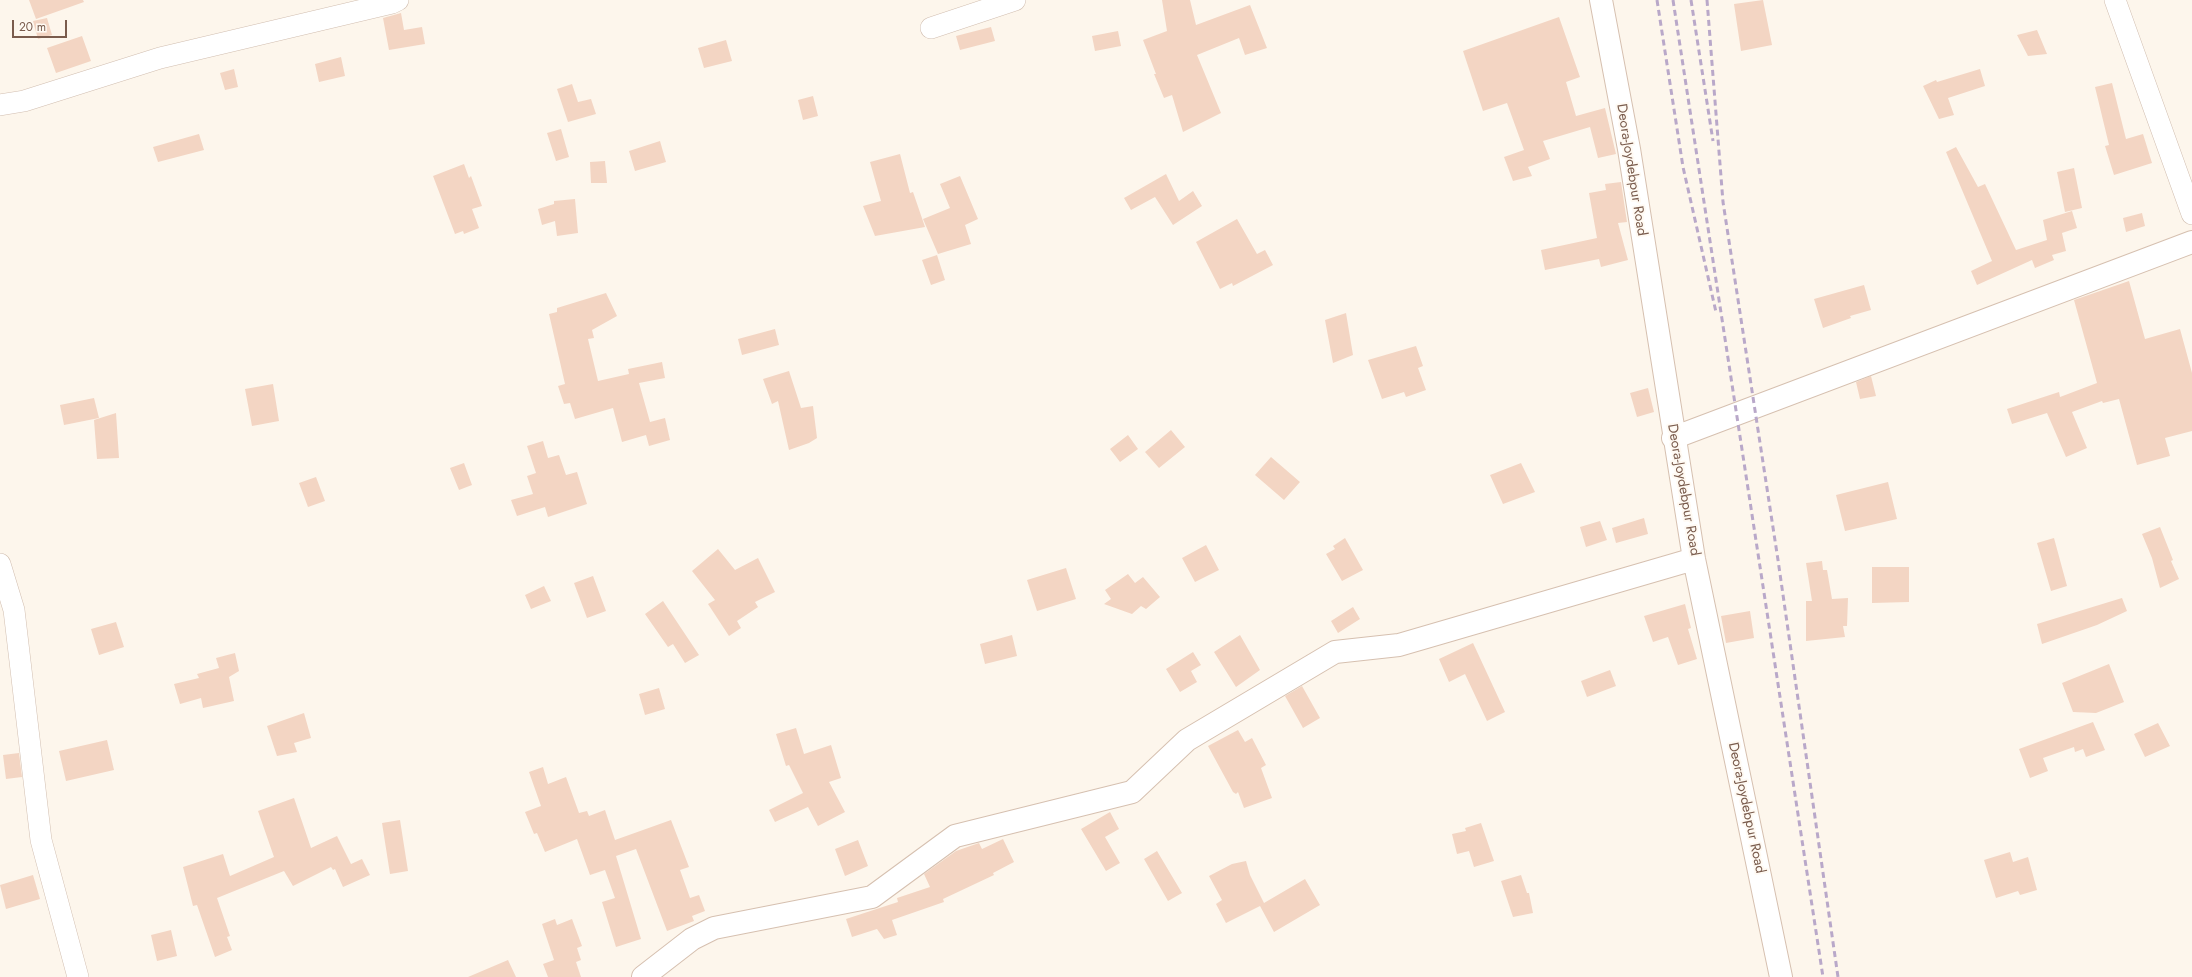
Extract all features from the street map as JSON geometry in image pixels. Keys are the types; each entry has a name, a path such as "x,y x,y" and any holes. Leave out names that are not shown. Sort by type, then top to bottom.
{"street":[{"path":"0,105 24,101 160,58 392,3 398,0"},
{"path":"931,28 1015,0"},
{"name":"Deora-Joydebpur Road","path":"1601,0 1629,149 1673,438 1694,559 1781,977"},
{"path":"2115,0 2192,214"},
{"path":"1673,438 2192,242"},
{"path":"644,977 692,939 714,928 872,897 955,836 1132,792 1187,740 1336,652 1399,645 1694,559"},
{"path":"0,564 14,610 40,833 78,977"}],"building":[{"path":"29,0 83,0 84,2 36,19"},
{"path":"1162,0 1190,0 1196,25 1250,5 1267,48 1245,55 1239,38 1197,55 1221,113 1183,132 1172,95 1164,98 1154,74 1156,74 1143,40 1167,31"},
{"path":"1763,0 1772,45 1741,51 1734,4"},
{"path":"401,13 404,30 422,27 425,44 389,50 383,18"},
{"path":"1559,17 1580,77 1566,82 1576,116 1605,108 1616,154 1598,158 1590,127 1543,141 1550,159 1528,167 1532,176 1513,181 1504,157 1524,150 1507,103 1483,111 1463,51"},
{"path":"47,18 52,35 38,39 33,21"},
{"path":"991,27 995,41 960,50 956,36"},
{"path":"2037,30 2047,54 2028,56 2017,35"},
{"path":"1118,31 1121,46 1095,51 1092,36"},
{"path":"82,36 91,61 56,73 47,48"},
{"path":"726,40 732,61 704,68 698,48"},
{"path":"341,57 345,76 319,82 315,64"},
{"path":"234,69 238,87 225,90 220,73"},
{"path":"1980,69 1985,86 1948,98 1954,115 1939,119 1923,86 1936,80 1937,82"},
{"path":"2112,83 2126,139 2143,134 2152,163 2114,175 2105,146 2109,145 2095,87"},
{"path":"572,84 578,102 591,99 596,114 568,122 557,89"},
{"path":"813,96 818,116 803,120 798,100"},
{"path":"561,129 569,157 556,161 547,133"},
{"path":"199,134 204,150 158,162 153,147"},
{"path":"660,141 666,162 635,171 629,151"},
{"path":"1956,147 1978,187 1985,184 2016,250 2047,240 2043,220 2072,211 2077,228 2062,233 2066,251 2052,255 2054,260 2035,268 2032,260 1977,285 1971,271 1992,261 1946,152"},
{"path":"900,154 910,193 913,192 925,227 875,236 863,206 881,201 870,162"},
{"path":"605,161 607,183 591,183 590,162"},
{"path":"464,164 469,178 471,176 482,206 472,209 479,228 464,234 463,231 455,234 433,176"},
{"path":"2074,168 2082,208 2065,212 2057,172"},
{"path":"1166,174 1179,201 1193,191 1202,206 1173,225 1155,197 1131,210 1124,198"},
{"path":"960,176 978,219 965,225 971,244 938,254 923,219 950,208 940,184"},
{"path":"1621,182 1627,222 1618,223 1628,260 1601,267 1599,259 1545,270 1541,250 1597,238 1589,193 1606,190 1605,184"},
{"path":"575,199 578,233 557,236 555,221 542,225 538,209 554,204 554,201"},
{"path":"2142,213 2145,226 2126,232 2123,218"},
{"path":"1237,219 1257,254 1265,250 1273,265 1233,286 1232,283 1220,289 1196,242"},
{"path":"937,255 945,280 931,285 922,260"},
{"path":"2129,281 2145,339 2180,329 2192,373 2192,431 2165,438 2170,456 2137,465 2119,399 2103,403 2102,401 2072,412 2087,448 2066,457 2047,413 2012,424 2007,409 2059,392 2060,397 2097,383 2074,300"},
{"path":"1864,285 1871,310 1850,316 1851,318 1823,328 1814,299"},
{"path":"606,293 617,316 592,330 594,338 588,339 598,381 629,374 628,369 662,362 665,378 639,383 650,422 665,418 670,440 649,446 646,435 622,442 613,408 575,419 570,403 564,404 558,386 565,384 549,314 557,312 557,308"},
{"path":"1346,313 1353,355 1333,363 1325,320"},
{"path":"775,329 779,345 742,355 738,339"},
{"path":"1416,346 1423,366 1418,368 1426,390 1406,397 1404,392 1382,399 1368,360"},
{"path":"789,371 801,408 813,406 817,438 809,443 789,450 778,401 772,404 763,379"},
{"path":"1871,376 1876,396 1860,399 1856,382"},
{"path":"273,384 279,421 252,426 245,389"},
{"path":"1648,388 1654,412 1637,417 1630,393"},
{"path":"94,398 99,418 64,425 60,405"},
{"path":"116,413 119,458 97,459 94,420"},
{"path":"1171,430 1185,447 1159,468 1145,452"},
{"path":"1128,435 1138,449 1120,462 1110,449"},
{"path":"543,441 548,458 559,455 566,475 577,472 587,504 548,517 545,507 517,516 511,500 533,494 527,476 536,473 527,446"},
{"path":"1271,457 1300,482 1284,500 1255,475"},
{"path":"464,463 472,485 459,490 450,468"},
{"path":"1521,463 1535,492 1503,504 1490,475"},
{"path":"316,477 325,501 308,507 299,483"},
{"path":"1888,482 1897,519 1845,531 1836,495"},
{"path":"1644,518 1648,534 1616,543 1612,528"},
{"path":"1600,521 1607,540 1586,547 1580,527"},
{"path":"2160,527 2173,560 2171,561 2179,579 2160,588 2152,558 2142,534"},
{"path":"1345,538 1363,570 1342,581 1326,554 1335,549 1333,546"},
{"path":"2054,538 2067,586 2051,591 2037,543"},
{"path":"1206,545 1219,570 1195,582 1182,558"},
{"path":"718,549 735,570 758,558 775,592 755,602 758,607 737,621 741,628 729,636 708,604 715,600 692,571"},
{"path":"1822,561 1823,570 1827,570 1832,599 1848,598 1847,626 1843,626 1845,637 1806,641 1806,601 1812,601 1806,563"},
{"path":"1872,567 1909,567 1909,602 1872,603"},
{"path":"1066,568 1076,599 1037,611 1027,580"},
{"path":"1128,574 1135,583 1143,577 1160,597 1146,609 1141,606 1132,614 1104,604 1111,599 1105,590"},
{"path":"593,576 606,611 587,618 574,583"},
{"path":"544,586 551,601 531,609 525,595"},
{"path":"2122,598 2127,611 2097,625 2042,644 2037,624"},
{"path":"663,601 699,655 685,663 673,644 668,647 645,614"},
{"path":"1685,604 1691,628 1688,629 1697,659 1678,665 1668,637 1653,642 1644,616"},
{"path":"1353,607 1360,619 1338,633 1331,621"},
{"path":"1750,611 1754,638 1726,643 1721,616"},
{"path":"116,622 124,647 99,655 91,629"},
{"path":"1012,635 1017,656 985,664 980,644"},
{"path":"1240,635 1260,670 1236,687 1214,652"},
{"path":"1473,643 1505,712 1487,721 1465,674 1449,682 1439,659"},
{"path":"1193,652 1201,665 1191,671 1197,682 1180,692 1166,669"},
{"path":"235,653 239,671 229,677 234,701 203,708 201,698 180,704 174,684 199,678 197,674 219,668 216,658"},
{"path":"2109,664 2124,702 2096,713 2073,712 2062,683"},
{"path":"1610,670 1616,686 1587,697 1581,681"},
{"path":"1302,686 1320,718 1303,728 1285,696"},
{"path":"659,688 665,709 645,715 639,694"},
{"path":"304,713 311,738 294,743 297,752 277,756 267,726"},
{"path":"2093,722 2105,750 2086,757 2083,749 2075,752 2074,747 2043,758 2048,771 2030,778 2019,749"},
{"path":"2158,723 2170,746 2145,757 2134,734"},
{"path":"796,728 804,754 831,745 841,778 829,782 845,812 818,826 808,807 775,822 769,810 803,793 789,765 786,766 776,734"},
{"path":"1238,730 1245,742 1252,738 1266,765 1261,768 1272,798 1244,808 1238,792 1236,794 1233,792 1208,746"},
{"path":"107,740 114,770 66,781 59,751"},
{"path":"19,753 22,777 6,779 3,755"},
{"path":"543,767 548,784 566,777 579,813 587,811 589,816 605,810 615,840 671,820 689,867 680,870 690,898 699,895 705,911 692,916 694,921 667,931 636,849 616,856 641,939 616,947 602,902 615,898 605,870 590,875 577,839 545,852 537,833 534,834 525,812 541,806 529,772"},
{"path":"294,798 311,848 337,836 351,864 362,859 370,875 343,887 335,869 333,870 331,867 293,886 284,871 217,898 230,936 227,937 232,950 215,957 197,905 193,906 183,867 223,854 230,876 274,857 258,811"},
{"path":"1110,812 1119,829 1105,837 1120,863 1106,871 1081,829"},
{"path":"400,820 408,871 390,874 382,823"},
{"path":"1481,823 1494,861 1474,867 1469,851 1457,854 1452,834 1466,831 1465,828"},
{"path":"1003,839 1014,862 993,873 994,875 943,899 944,902 892,920 897,935 884,939 877,929 852,937 846,919 898,902 897,898 930,887 924,874 956,851 979,843 982,849"},
{"path":"858,840 868,866 845,876 835,849"},
{"path":"1157,851 1182,893 1168,901 1144,859"},
{"path":"2010,852 2013,862 2028,857 2037,890 2020,895 2018,891 1996,898 1984,860"},
{"path":"1246,861 1250,875 1264,903 1305,879 1320,905 1274,932 1260,906 1226,923 1216,904 1222,900 1209,876 1232,864"},
{"path":"33,875 40,899 6,909 0,885"},
{"path":"1521,875 1527,893 1529,893 1533,913 1513,917 1501,881"},
{"path":"555,919 557,925 572,919 582,946 577,948 581,960 576,962 581,977 548,977 543,964 554,960 542,924"},
{"path":"171,930 177,956 157,961 151,935"},
{"path":"508,960 516,977 468,977"}],"railway":[{"path":"1657,0 1683,167 1716,312"},
{"path":"1673,0 1823,977"},
{"path":"1691,0 1713,141"},
{"path":"1707,0 1723,202 1778,560 1838,977"}]}
